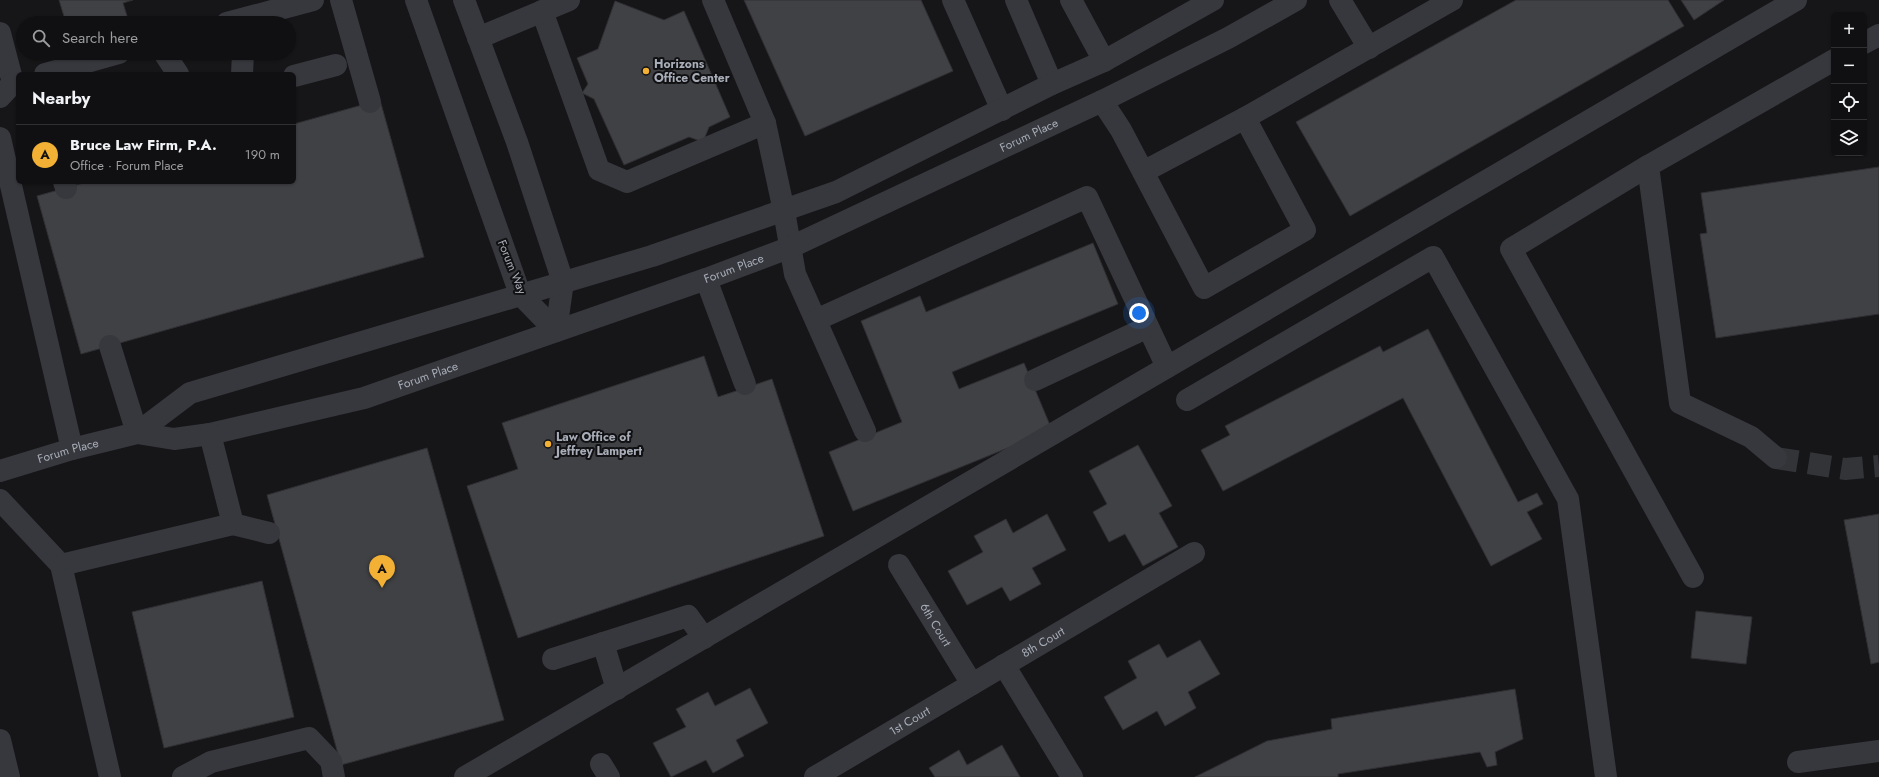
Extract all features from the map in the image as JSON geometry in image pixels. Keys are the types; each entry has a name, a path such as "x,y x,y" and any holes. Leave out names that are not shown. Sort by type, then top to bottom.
{"street":[{"path":"257,16 314,0"},
{"path":"341,0 370,102"},
{"name":"Forum Way","path":"416,0 520,294 556,331"},
{"path":"464,0 517,142 563,282 556,331"},
{"path":"478,38 569,0"},
{"path":"713,0 765,123 784,211 795,274 865,430"},
{"path":"953,0 1002,110"},
{"path":"1016,0 1052,84"},
{"path":"1071,0 1104,61"},
{"name":"Forum Place","path":"137,433 190,393 652,256 693,240 784,211 836,192 1052,84 1104,61 1213,0"},
{"name":"Forum Place","path":"0,471 72,448 137,433 174,439 210,434 364,398 706,280 791,247 1102,102 1228,38 1296,0"},
{"path":"1340,0 1369,48"},
{"path":"1144,172 1244,118 1452,0"},
{"path":"465,777 1796,0"},
{"path":"542,11 599,170 627,182 765,123"},
{"path":"0,33 10,87"},
{"path":"1867,41 1879,35"},
{"path":"52,72 94,60"},
{"path":"169,60 177,72"},
{"path":"242,72 243,60"},
{"path":"1693,577 1511,249 1648,166 1831,62"},
{"path":"296,75 336,65"},
{"path":"1102,102 1121,130 1204,288 1305,230 1244,118"},
{"path":"0,138 72,448"},
{"path":"1648,166 1680,403 1751,437 1776,458"},
{"path":"816,320 1088,197 1167,367"},
{"path":"1187,400 1433,256 1568,499 1605,777"},
{"path":"706,280 745,384"},
{"path":"1035,380 1148,327"},
{"path":"110,346 137,433"},
{"path":"210,434 233,524"},
{"path":"0,500 61,565 110,777"},
{"path":"61,565 233,524 269,532"},
{"name":"8th Court","path":"1004,665 1194,553"},
{"name":"6th Court","path":"899,565 972,684"},
{"path":"553,659 688,616 704,638"},
{"path":"602,643 616,689"},
{"path":"1004,665 1072,777"},
{"name":"1st Court","path":"815,777 1004,665"},
{"path":"183,777 211,762 309,738 331,761 334,777"},
{"path":"0,740 9,777"},
{"path":"1798,762 1879,751"}],"building":[{"path":"59,0 133,0 123,3 127,16 64,16"},
{"path":"744,0 921,0 953,71 805,136"},
{"path":"1516,0 1668,0 1684,26 1350,216 1296,122"},
{"path":"1681,0 1724,0 1694,20"},
{"name":"Horizons Office Center","path":"615,1 664,20 684,11 730,117 709,127 703,142 689,137 624,165 594,99 582,93 588,84 577,58 598,49"},
{"path":"380,100 424,257 81,354 37,196 80,184 296,184 296,123"},
{"path":"1879,167 1879,314 1716,338 1700,234 1707,233 1701,193"},
{"path":"1093,243 1118,304 952,372 959,389 1024,363 1052,430 853,511 829,452 902,422 861,321 920,296 926,312"},
{"path":"1428,329 1518,502 1537,493 1543,504 1527,512 1542,539 1491,566 1403,398 1223,491 1201,450 1230,435 1225,426 1380,346 1383,352"},
{"path":"704,356 718,397 772,379 824,536 518,638 467,486 518,469 502,423"},
{"path":"1138,445 1172,506 1159,513 1178,547 1143,566 1125,534 1109,542 1093,512 1107,504 1089,471"},
{"path":"427,448 504,720 341,765 267,495"},
{"path":"1047,514 1066,550 1032,568 1041,584 1010,601 1002,587 967,605 948,571 983,552 974,536 1006,519 1013,533"},
{"path":"1879,514 1879,662 1871,664 1844,520"},
{"path":"262,581 294,717 164,748 132,612"},
{"path":"1696,611 1752,617 1746,664 1691,658"},
{"path":"1200,640 1220,674 1188,692 1196,708 1165,726 1157,711 1123,730 1104,697 1137,678 1128,661 1159,644 1167,658"},
{"path":"750,688 768,723 736,740 744,756 713,773 706,760 671,777 653,743 686,727 676,709 708,692 715,706"},
{"path":"1515,689 1523,739 1495,752 1497,765 1487,767 1480,752 1338,774 1338,777 1195,777 1267,741 1332,729 1331,719"},
{"path":"1002,745 1020,777 935,777 929,768 959,750 967,765"}],"tunnel":[{"path":"1776,458 1845,469 1879,466"}],"place":[{"name":"Horizons Office Center","path":"646,71"},
{"name":"Law Office of Jeffrey Lampert","path":"548,444"},
{"name":"Bruce Law Firm, P.A.","path":"382,588"}]}
